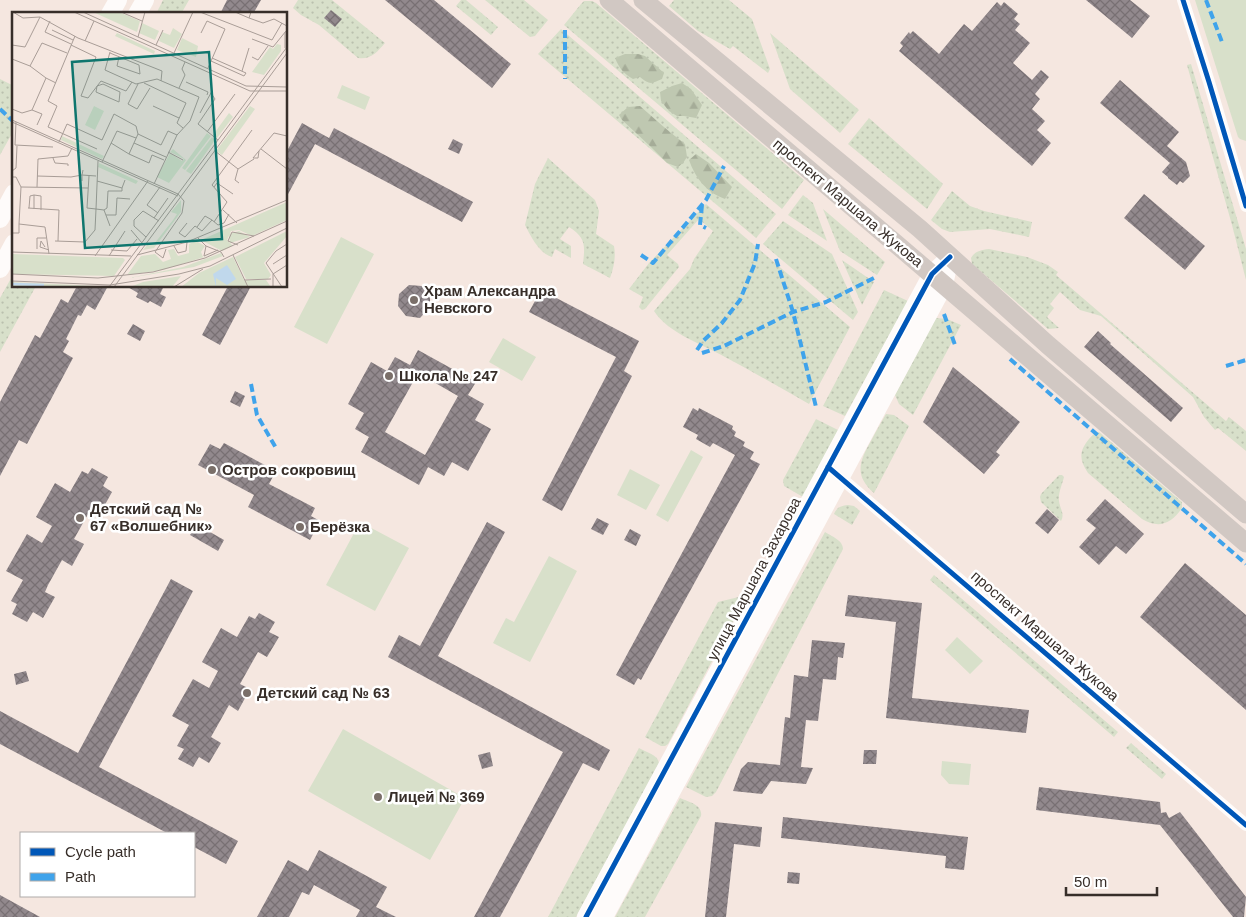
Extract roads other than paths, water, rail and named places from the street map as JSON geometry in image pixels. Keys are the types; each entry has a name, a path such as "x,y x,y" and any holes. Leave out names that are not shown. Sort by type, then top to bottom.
{"main road":[{"name":"проспект Маршала Жукова","path":"609,0 1246,543"},
{"name":"проспект Маршала Жукова","path":"643,0 920,229 1048,345 1246,514"}],"street":[{"path":"111,12 118,0"},
{"path":"138,12 145,0"},
{"path":"1183,0 1246,206"},
{"path":"0,219 12,197"},
{"path":"0,269 12,247"},
{"name":"улица Маршала Захарова","path":"586,917 834,472 950,257"},
{"name":"улица Маршала Захарова","path":"604,917 834,472"},
{"name":"проспект Маршала Жукова","path":"834,472 1246,825"}],"place":[{"name":"Храм Александра Невского","path":"414,300"},
{"name":"Школа № 247","path":"389,376"},
{"name":"Остров сокровищ","path":"212,470"},
{"name":"Детский сад № 67 «Волшебник»","path":"80,518"},
{"name":"Берёзка","path":"300,527"},
{"name":"Детский сад № 63","path":"247,693"},
{"name":"Лицей № 369","path":"378,797"}]}
